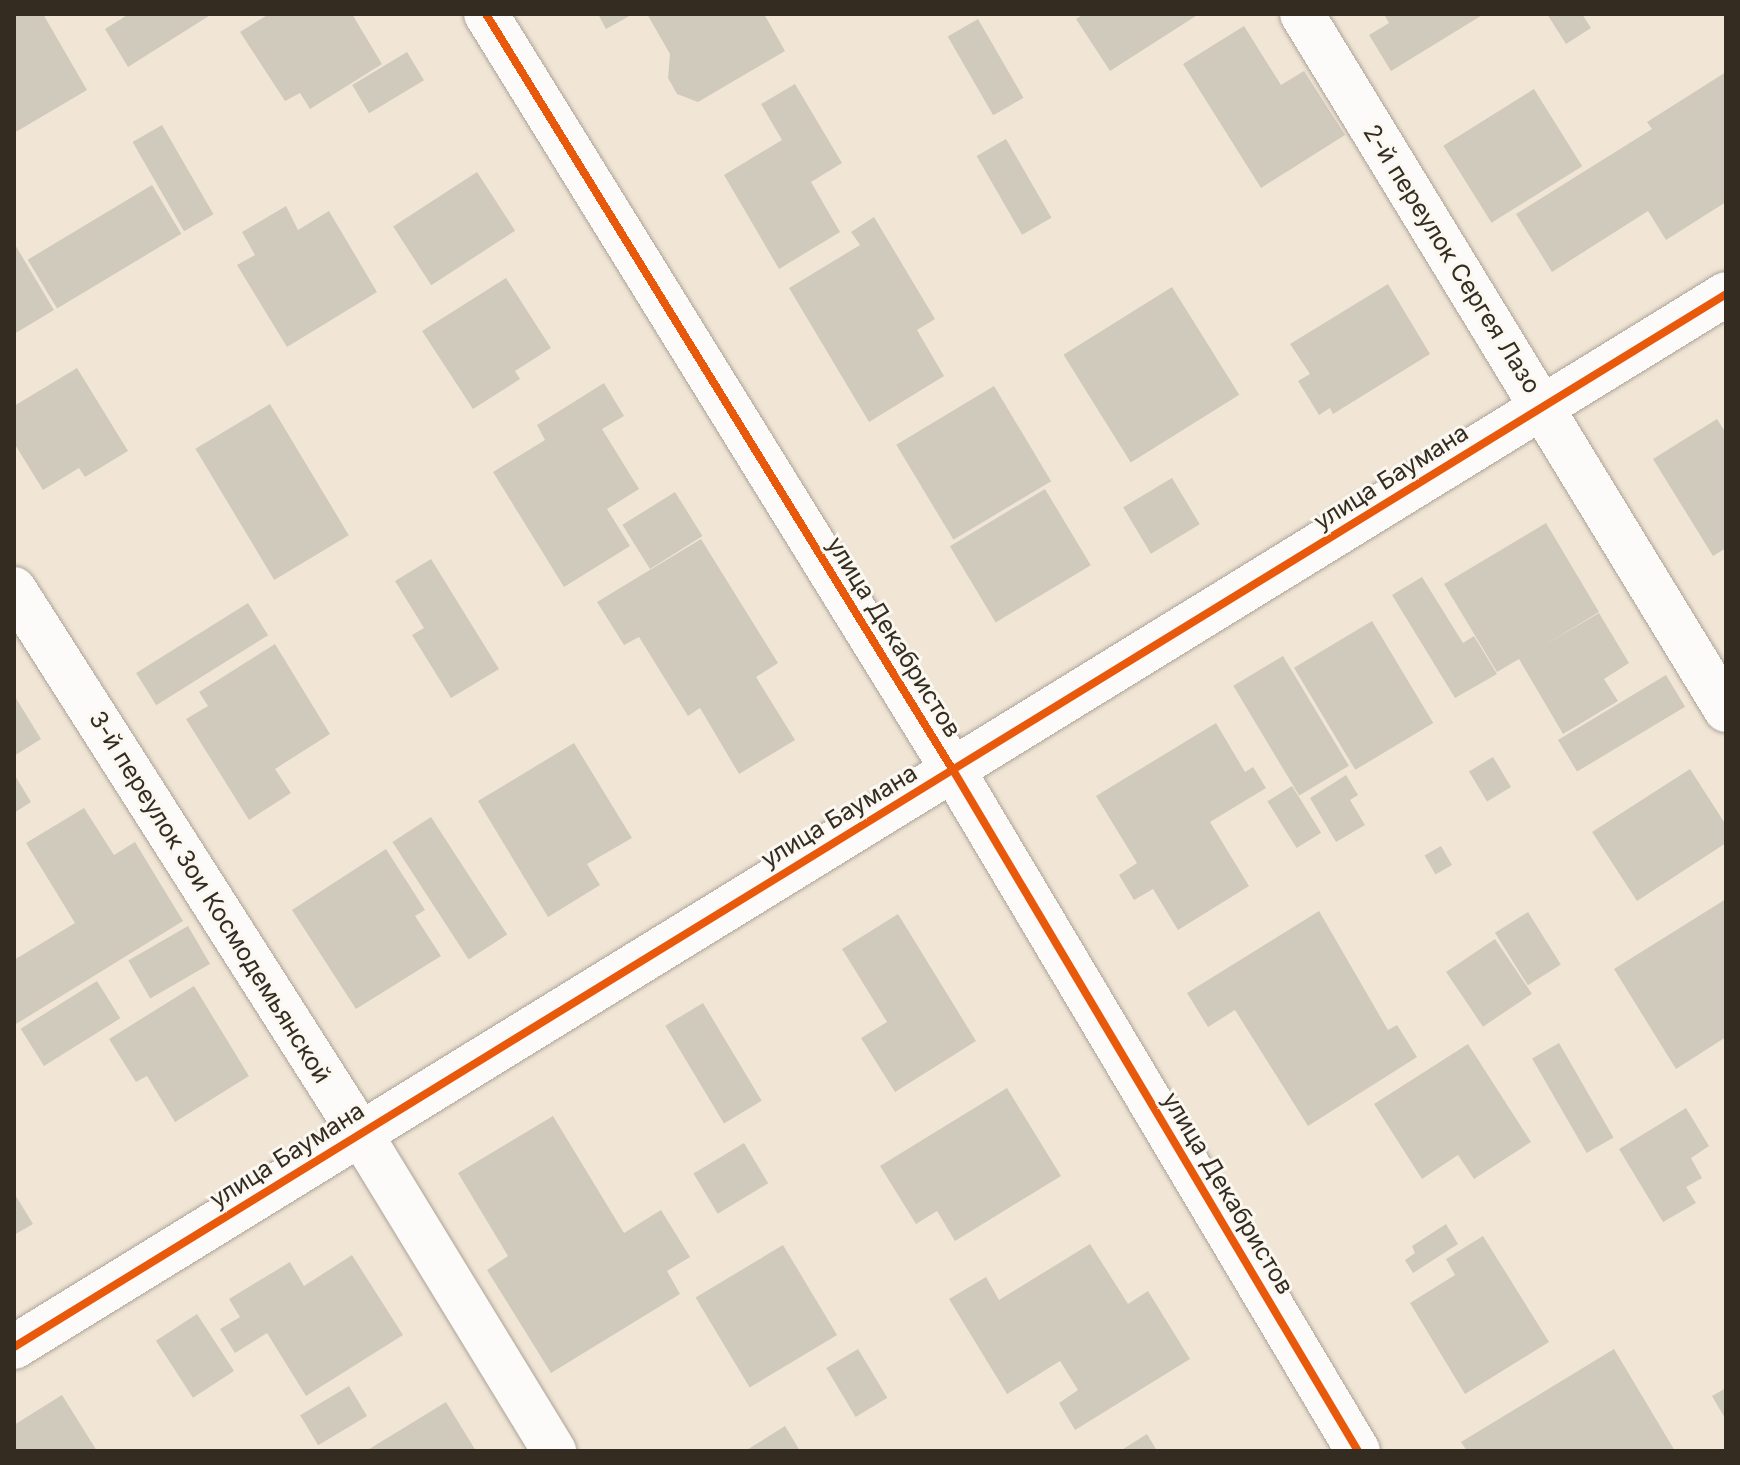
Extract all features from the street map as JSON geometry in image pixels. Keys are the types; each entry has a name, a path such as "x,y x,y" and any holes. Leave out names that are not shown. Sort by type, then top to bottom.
{"street":[{"name":"улица Декабристов","path":"486,14 953,770 1358,1451"},
{"name":"2-й переулок Сергея Лазо","path":"1302,14 1726,710"},
{"name":"улица Баумана","path":"14,1347 1726,294"},
{"name":"3-й переулок Зои Космодемьянской","path":"14,589 360,1133 554,1451"}],"building":[{"path":"14,14 43,14 87,90 14,133"},
{"path":"129,14 212,14 128,67 105,29"},
{"path":"269,14 352,14 382,64 310,109 300,93 285,101 240,32"},
{"path":"598,14 633,14 606,29"},
{"path":"647,14 764,14 785,51 698,102 677,94 668,78 670,54"},
{"path":"1084,14 1199,14 1110,71 1076,19"},
{"path":"1384,14 1484,14 1391,71 1369,35 1389,23"},
{"path":"1547,14 1582,14 1591,28 1566,44"},
{"path":"978,19 1024,98 993,115 948,36"},
{"path":"1244,26 1281,85 1304,71 1345,135 1261,188 1183,64"},
{"path":"407,52 424,80 369,113 352,85"},
{"path":"1726,72 1726,202 1666,240 1648,211 1552,272 1516,214 1652,129 1647,122"},
{"path":"795,84 842,163 811,182 840,232 779,269 724,175 782,140 761,104"},
{"path":"1534,89 1582,166 1491,223 1443,146"},
{"path":"162,125 214,214 184,231 133,142"},
{"path":"1006,139 1052,218 1022,235 977,156"},
{"path":"477,172 515,231 431,285 393,226"},
{"path":"152,185 181,234 57,309 28,260"},
{"path":"286,206 298,230 329,211 377,292 287,347 237,265 255,255 242,232"},
{"path":"874,217 935,319 917,330 944,376 869,422 789,288 860,245 851,232"},
{"path":"14,243 54,310 14,334"},
{"path":"506,278 551,348 515,371 520,379 473,409 422,331"},
{"path":"1388,284 1430,354 1333,414 1330,408 1319,415 1298,381 1310,374 1290,344"},
{"path":"1172,287 1239,395 1131,463 1063,355"},
{"path":"77,368 128,451 85,477 79,468 43,490 14,443 14,406"},
{"path":"604,383 624,416 602,429 639,489 607,509 630,546 564,587 493,472 545,440 537,425"},
{"path":"994,386 1051,481 953,540 896,445"},
{"path":"270,404 349,535 274,580 195,449"},
{"path":"1717,419 1726,433 1726,548 1713,556 1653,459"},
{"path":"1172,478 1200,524 1151,554 1123,507"},
{"path":"1045,489 1091,565 996,622 950,546"},
{"path":"675,492 703,536 650,569 622,525"},
{"path":"1546,523 1599,612 1543,646 1599,613 1629,663 1604,679 1618,701 1563,734 1519,659 1497,672 1444,584"},
{"path":"701,539 778,663 756,677 795,740 739,774 700,708 688,716 639,637 624,645 597,602"},
{"path":"431,559 499,669 451,698 412,635 424,628 395,581"},
{"path":"1422,577 1463,643 1474,636 1497,674 1455,698 1392,595"},
{"path":"248,603 268,635 156,705 136,673"},
{"path":"1372,621 1433,723 1355,770 1294,668"},
{"path":"275,644 330,734 275,769 291,793 249,820 186,719 208,706 199,692"},
{"path":"1283,656 1349,766 1299,796 1233,686"},
{"path":"1666,675 1685,707 1577,772 1558,740"},
{"path":"14,695 41,739 14,756"},
{"path":"1216,723 1245,772 1253,767 1266,788 1210,822 1249,886 1178,930 1153,889 1134,900 1119,875 1137,863 1096,796"},
{"path":"574,743 632,838 587,864 600,885 548,917 478,801"},
{"path":"1493,757 1511,787 1487,801 1469,771"},
{"path":"1690,769 1726,825 1726,843 1637,901 1592,832"},
{"path":"14,774 31,802 14,813"},
{"path":"1346,775 1358,795 1350,800 1365,825 1336,842 1310,798"},
{"path":"1292,786 1321,833 1297,848 1267,801"},
{"path":"84,808 114,855 135,842 183,921 16,1024 14,960 75,923 26,843"},
{"path":"431,817 507,934 469,959 392,842"},
{"path":"1441,846 1452,865 1436,875 1425,856"},
{"path":"386,849 425,910 415,916 441,956 356,1009 292,910"},
{"path":"1726,899 1726,1037 1676,1069 1614,969"},
{"path":"1319,911 1388,1030 1397,1025 1417,1057 1308,1126 1235,1010 1208,1027 1187,993"},
{"path":"1528,912 1561,965 1528,985 1495,933"},
{"path":"898,914 976,1041 895,1092 861,1038 887,1022 842,949"},
{"path":"188,926 210,964 150,999 128,960"},
{"path":"1495,939 1532,994 1483,1027 1446,972"},
{"path":"97,981 120,1018 44,1066 21,1029"},
{"path":"194,986 249,1076 175,1122 147,1076 136,1082 109,1039"},
{"path":"703,1003 762,1101 724,1123 665,1026"},
{"path":"1559,1043 1614,1137 1587,1153 1532,1058"},
{"path":"1468,1044 1531,1142 1474,1179 1458,1155 1422,1179 1374,1104"},
{"path":"1007,1088 1061,1176 955,1241 937,1211 916,1224 880,1166"},
{"path":"1686,1108 1709,1146 1691,1158 1702,1178 1686,1187 1696,1203 1663,1222 1619,1149"},
{"path":"553,1116 624,1233 661,1210 690,1257 667,1271 680,1294 551,1373 487,1270 508,1256 458,1173"},
{"path":"744,1143 768,1183 718,1214 693,1173"},
{"path":"14,1193 33,1224 14,1235"},
{"path":"1446,1224 1458,1244 1413,1273 1405,1260 1415,1253 1412,1246"},
{"path":"1483,1236 1549,1342 1465,1394 1410,1303 1455,1275 1446,1259"},
{"path":"1090,1244 1128,1304 1148,1291 1190,1359 1075,1430 1059,1403 1078,1390 1060,1361 1007,1394 949,1299 986,1277 999,1300"},
{"path":"783,1245 837,1335 750,1388 696,1298"},
{"path":"352,1255 403,1335 306,1396 267,1333 235,1353 220,1329 240,1317 229,1299 290,1262 304,1286"},
{"path":"197,1314 234,1371 193,1398 156,1341"},
{"path":"858,1349 887,1398 856,1417 826,1368"},
{"path":"1614,1349 1675,1451 1467,1451 1461,1442"},
{"path":"349,1386 367,1416 318,1445 300,1415"},
{"path":"1726,1388 1726,1420 1712,1396"},
{"path":"62,1395 97,1451 14,1451 14,1425"},
{"path":"446,1402 476,1451 366,1451"},
{"path":"785,1426 800,1451 745,1451"},
{"path":"1147,1434 1157,1451 1120,1451"}],"cycle path":[{"path":"486,14 953,770 1358,1451"},
{"path":"14,1347 1726,294"}]}
